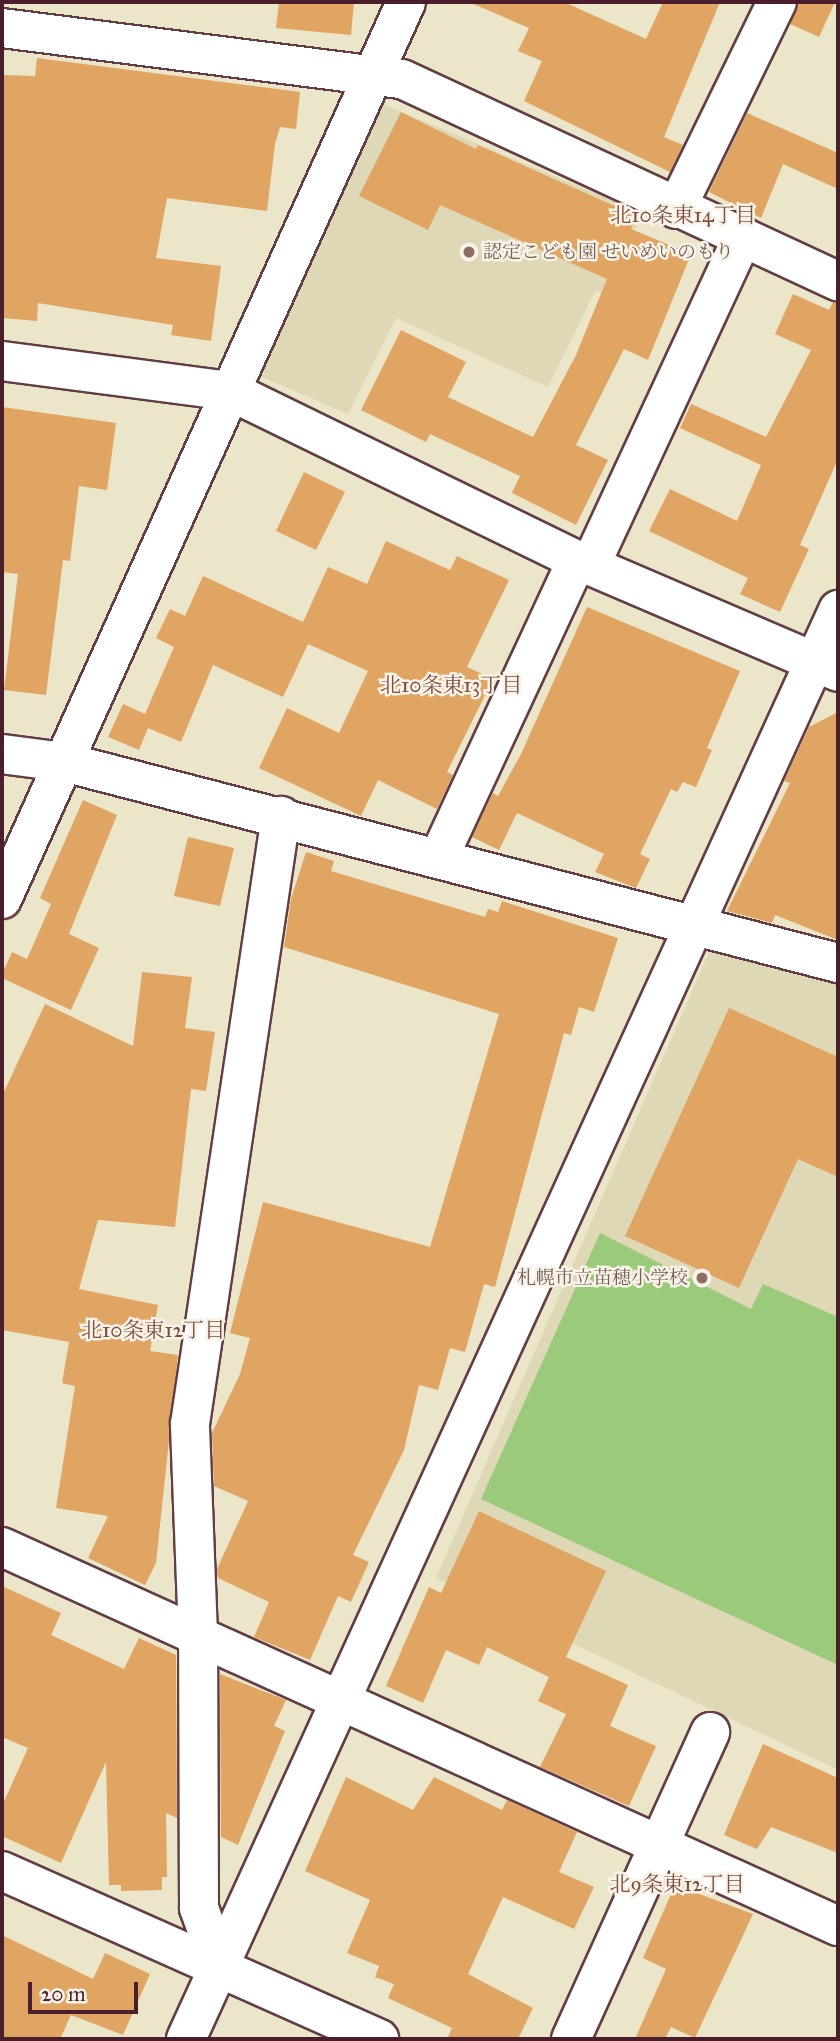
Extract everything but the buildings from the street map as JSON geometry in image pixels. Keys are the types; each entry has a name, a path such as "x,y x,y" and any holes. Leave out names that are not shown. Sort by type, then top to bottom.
{"street":[{"path":"2,899 406,2"},
{"path":"676,209 777,2"},
{"path":"2,27 402,79 676,209 838,281"},
{"path":"439,857 743,237"},
{"path":"2,361 230,391 583,563 827,667"},
{"path":"186,2039 696,925 827,667 838,610"},
{"path":"2,754 64,762 281,816 838,963"},
{"path":"220,1967 199,1908 198,1635 190,1423 281,816"},
{"path":"2,1547 838,1926"},
{"path":"571,2039 710,1732"},
{"path":"2,1871 379,2039"}],"shaded area":[{"name":"認定こども園 せいめいのもり","path":"385,105 642,213 607,293 595,291 548,387 396,318 348,414 262,377 261,364 375,116"},
{"name":"札幌市立苗穂小学校","path":"713,943 838,979 838,1770 436,1578"}],"green space":[{"path":"600,1233 751,1309 763,1284 838,1317 838,1665 481,1499"}],"place":[{"name":"認定こども園 せいめいのもり","path":"469,252"},
{"name":"札幌市立苗穂小学校","path":"702,1278"}],"district":[{"name":"北10条東14丁目","path":"683,215"},
{"name":"北10条東13丁目","path":"451,685"},
{"name":"北10条東12丁目","path":"153,1330"},
{"name":"北9条東12丁目","path":"677,1884"}]}
